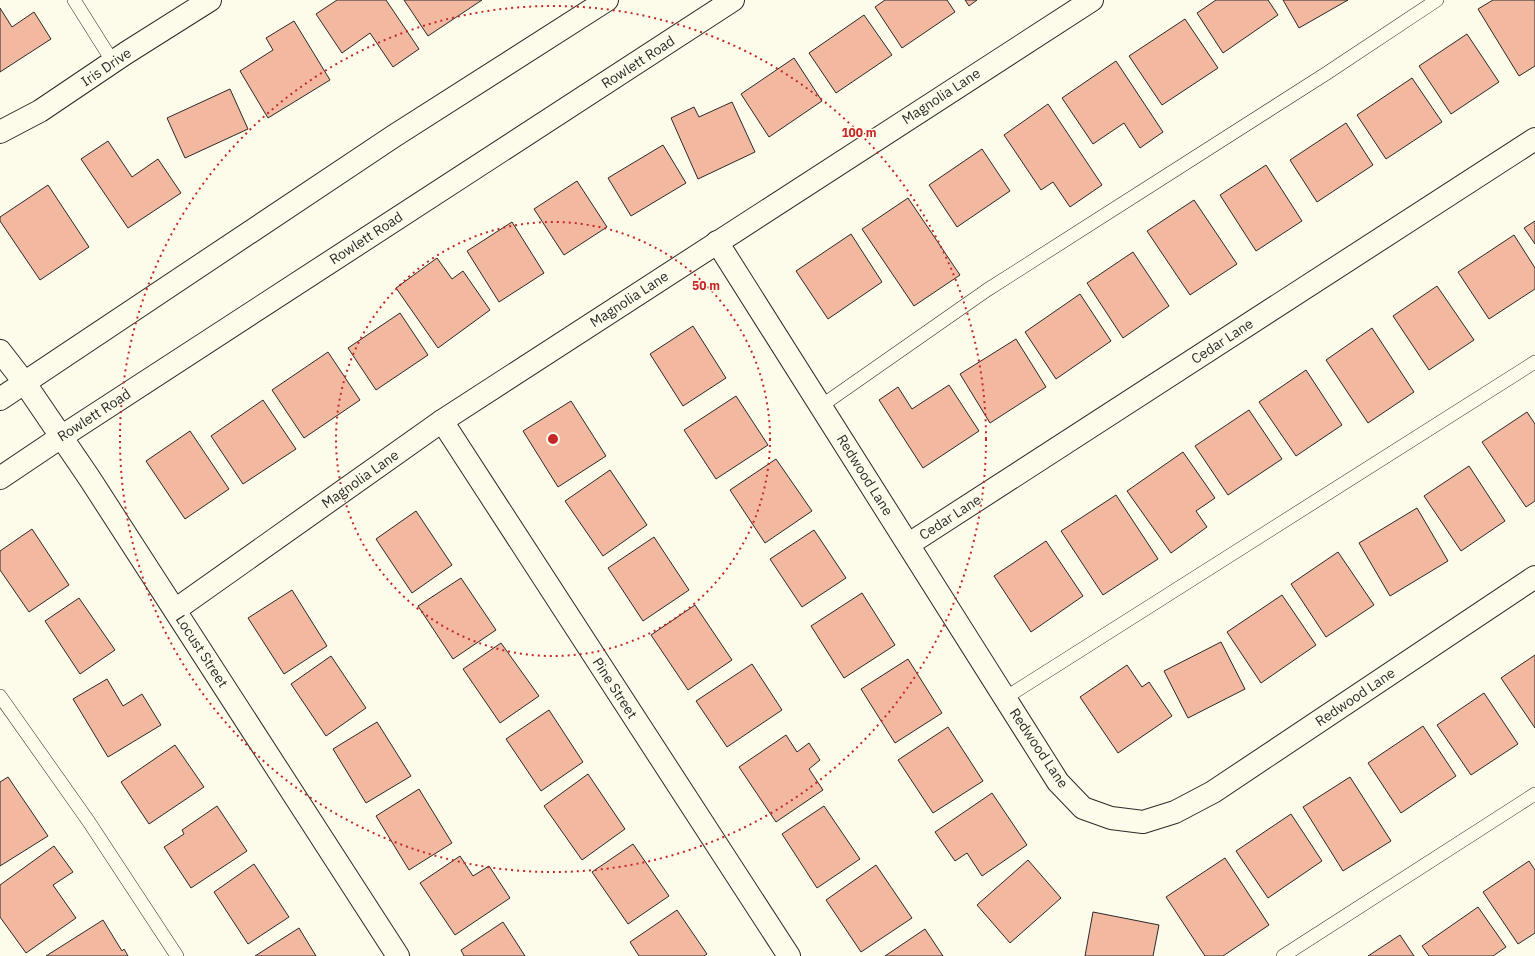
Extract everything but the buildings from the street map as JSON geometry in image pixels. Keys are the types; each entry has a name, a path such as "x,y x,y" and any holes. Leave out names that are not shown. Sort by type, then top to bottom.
{"street":[{"name":"Iris Drive","path":"0,132 40,111 210,0"},
{"path":"0,399 394,136 607,0"},
{"name":"Rowlett Road","path":"0,478 733,0"},
{"name":"Magnolia Lane","path":"176,610 442,421 1092,0"},
{"name":"Cedar Lane","path":"908,544 1535,139"},
{"name":"Redwood Lane","path":"717,242 1058,782 1083,808 1111,818 1143,822 1175,812 1213,792 1535,576"},
{"name":"Locust Street","path":"0,351 24,382 176,610 398,956"},
{"name":"Pine Street","path":"442,421 789,956"}],"lane":[{"path":"74,0 113,62"},
{"path":"821,406 987,290 1320,77 1437,0"},
{"path":"1005,698 1535,362"},
{"path":"0,696 89,822 177,956"},
{"path":"1283,956 1535,794"}]}
